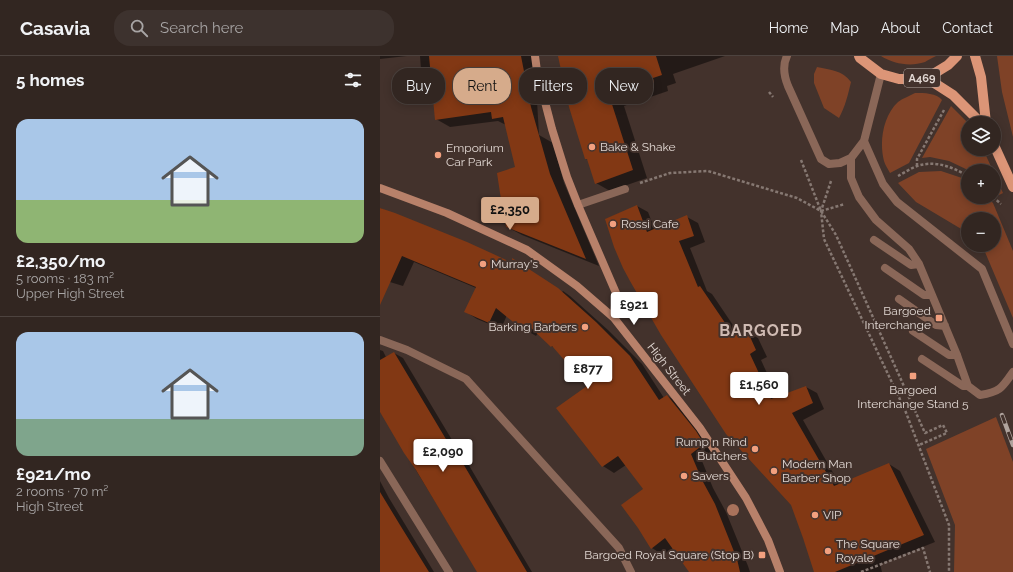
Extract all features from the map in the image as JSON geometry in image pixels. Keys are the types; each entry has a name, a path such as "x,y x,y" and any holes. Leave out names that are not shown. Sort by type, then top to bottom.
{"main road":[{"name":"A469","path":"859,56 882,74 899,79 918,79 930,76 948,65 957,56"},
{"path":"976,56 981,77 985,116"},
{"name":"A469","path":"925,77 953,95 974,116"},
{"path":"999,156 1013,187"}],"street":[{"path":"535,56 537,71 552,129 567,177 616,293 614,318"},
{"path":"787,56 784,67 784,76 821,159 829,164 840,163 852,158 864,141 882,74"},
{"path":"864,141 883,184 897,202 982,269 1013,344"},
{"path":"852,158 851,178 859,197 876,220 909,249 919,264 957,355 968,386"},
{"name":"High Street","path":"380,188 447,213 528,250 576,286 614,318 700,428 746,498 768,540 780,572"},
{"path":"578,205 624,189"},
{"path":"874,240 911,265 919,264"},
{"path":"885,268 924,295 931,295"},
{"path":"899,299 936,325 945,326"},
{"path":"913,331 949,355 957,355"},
{"path":"380,340 407,350 466,379 619,548 631,572"},
{"path":"922,359 963,386 968,386 980,395 988,394 1001,389 1013,372"},
{"path":"380,461 449,572"}],"path":[{"path":"916,166 916,159 946,104"},
{"path":"894,178 916,166 928,164 941,164 955,168 961,172"},
{"path":"624,189 670,173 708,171 797,198 821,211 836,236 925,433 943,425 946,433 919,445"},
{"path":"831,181 821,211 824,239 905,410 919,445 949,525 949,572"},
{"path":"821,211 850,202"},
{"path":"861,572 923,548 930,572"}],"shaded area":[{"path":"881,56 936,56 919,64 902,64"},
{"path":"997,56 1013,56 1013,137 1002,92"},
{"path":"817,67 840,73 851,82 845,105 839,118 824,108 814,83 814,74"},
{"path":"915,93 934,95 942,100 909,163 890,173 884,162 882,146 882,138 886,122 889,114 898,102"},
{"path":"951,106 961,116 961,156 986,156 990,164 961,164 961,167 949,161 930,157 922,158"},
{"path":"941,171 961,178 961,204 993,204 997,212 961,212 961,229 916,202 898,183 919,172"},
{"path":"1001,222 1013,251 1013,318 985,252 1001,252"},
{"path":"996,417 1013,462 1013,572 954,572 955,525 926,449"}],"building":[{"path":"429,56 521,56 523,68 519,68 519,104 530,104 550,174 586,259 506,227 497,173 515,167 503,117 492,119 491,112 435,120 434,104 445,104 445,68 430,68"},
{"path":"558,56 656,56 662,75 653,78 653,68 595,68 595,104 612,104 633,170 595,184 587,159 585,159 568,104 587,104 587,68 561,68"},
{"path":"637,205 647,232 687,215 694,236 679,241 698,287 700,286 734,336 747,330 756,350 750,354 771,399 806,386 813,403 792,413 834,486 889,463 924,535 835,572 814,572 791,505 726,434 661,335 623,268 614,247 605,219"},
{"path":"380,208 467,242 513,263 512,258 558,288 596,322 630,356 659,400 667,395 696,431 704,444 691,454 702,480 715,504 737,559 740,572 689,572 665,538 651,549 621,505 643,489 618,456 602,467 556,408 587,386 552,346 551,347 528,325 523,330 496,308 489,323 464,312 476,287 402,256 380,305"},
{"path":"394,352 456,456 458,455 527,572 477,572 416,470 404,453 380,412 380,360"},
{"path":"380,492 400,525 429,572 380,572"}],"railway":[{"path":"1002,415 1013,445"}],"place":[{"name":"Bake & Shake","path":"592,147"},
{"name":"Emporium Car Park","path":"438,155"},
{"name":"Rossi Cafe","path":"613,224"},
{"name":"Murray's","path":"483,264"},
{"name":"Bargoed Interchange","path":"939,318"},
{"name":"Barking Barbers","path":"585,327"},
{"name":"Bargoed Interchange Stand 5","path":"913,376"},
{"name":"Rump n Rind Butchers","path":"755,449"},
{"name":"Modern Man Barber Shop","path":"774,471"},
{"name":"Savers","path":"684,476"},
{"name":"VIP","path":"815,515"},
{"name":"The Square Royale","path":"828,551"},
{"name":"Bargoed Royal Square (Stop B)","path":"762,555"}],"district":[{"name":"BARGOED","path":"761,330"}]}
